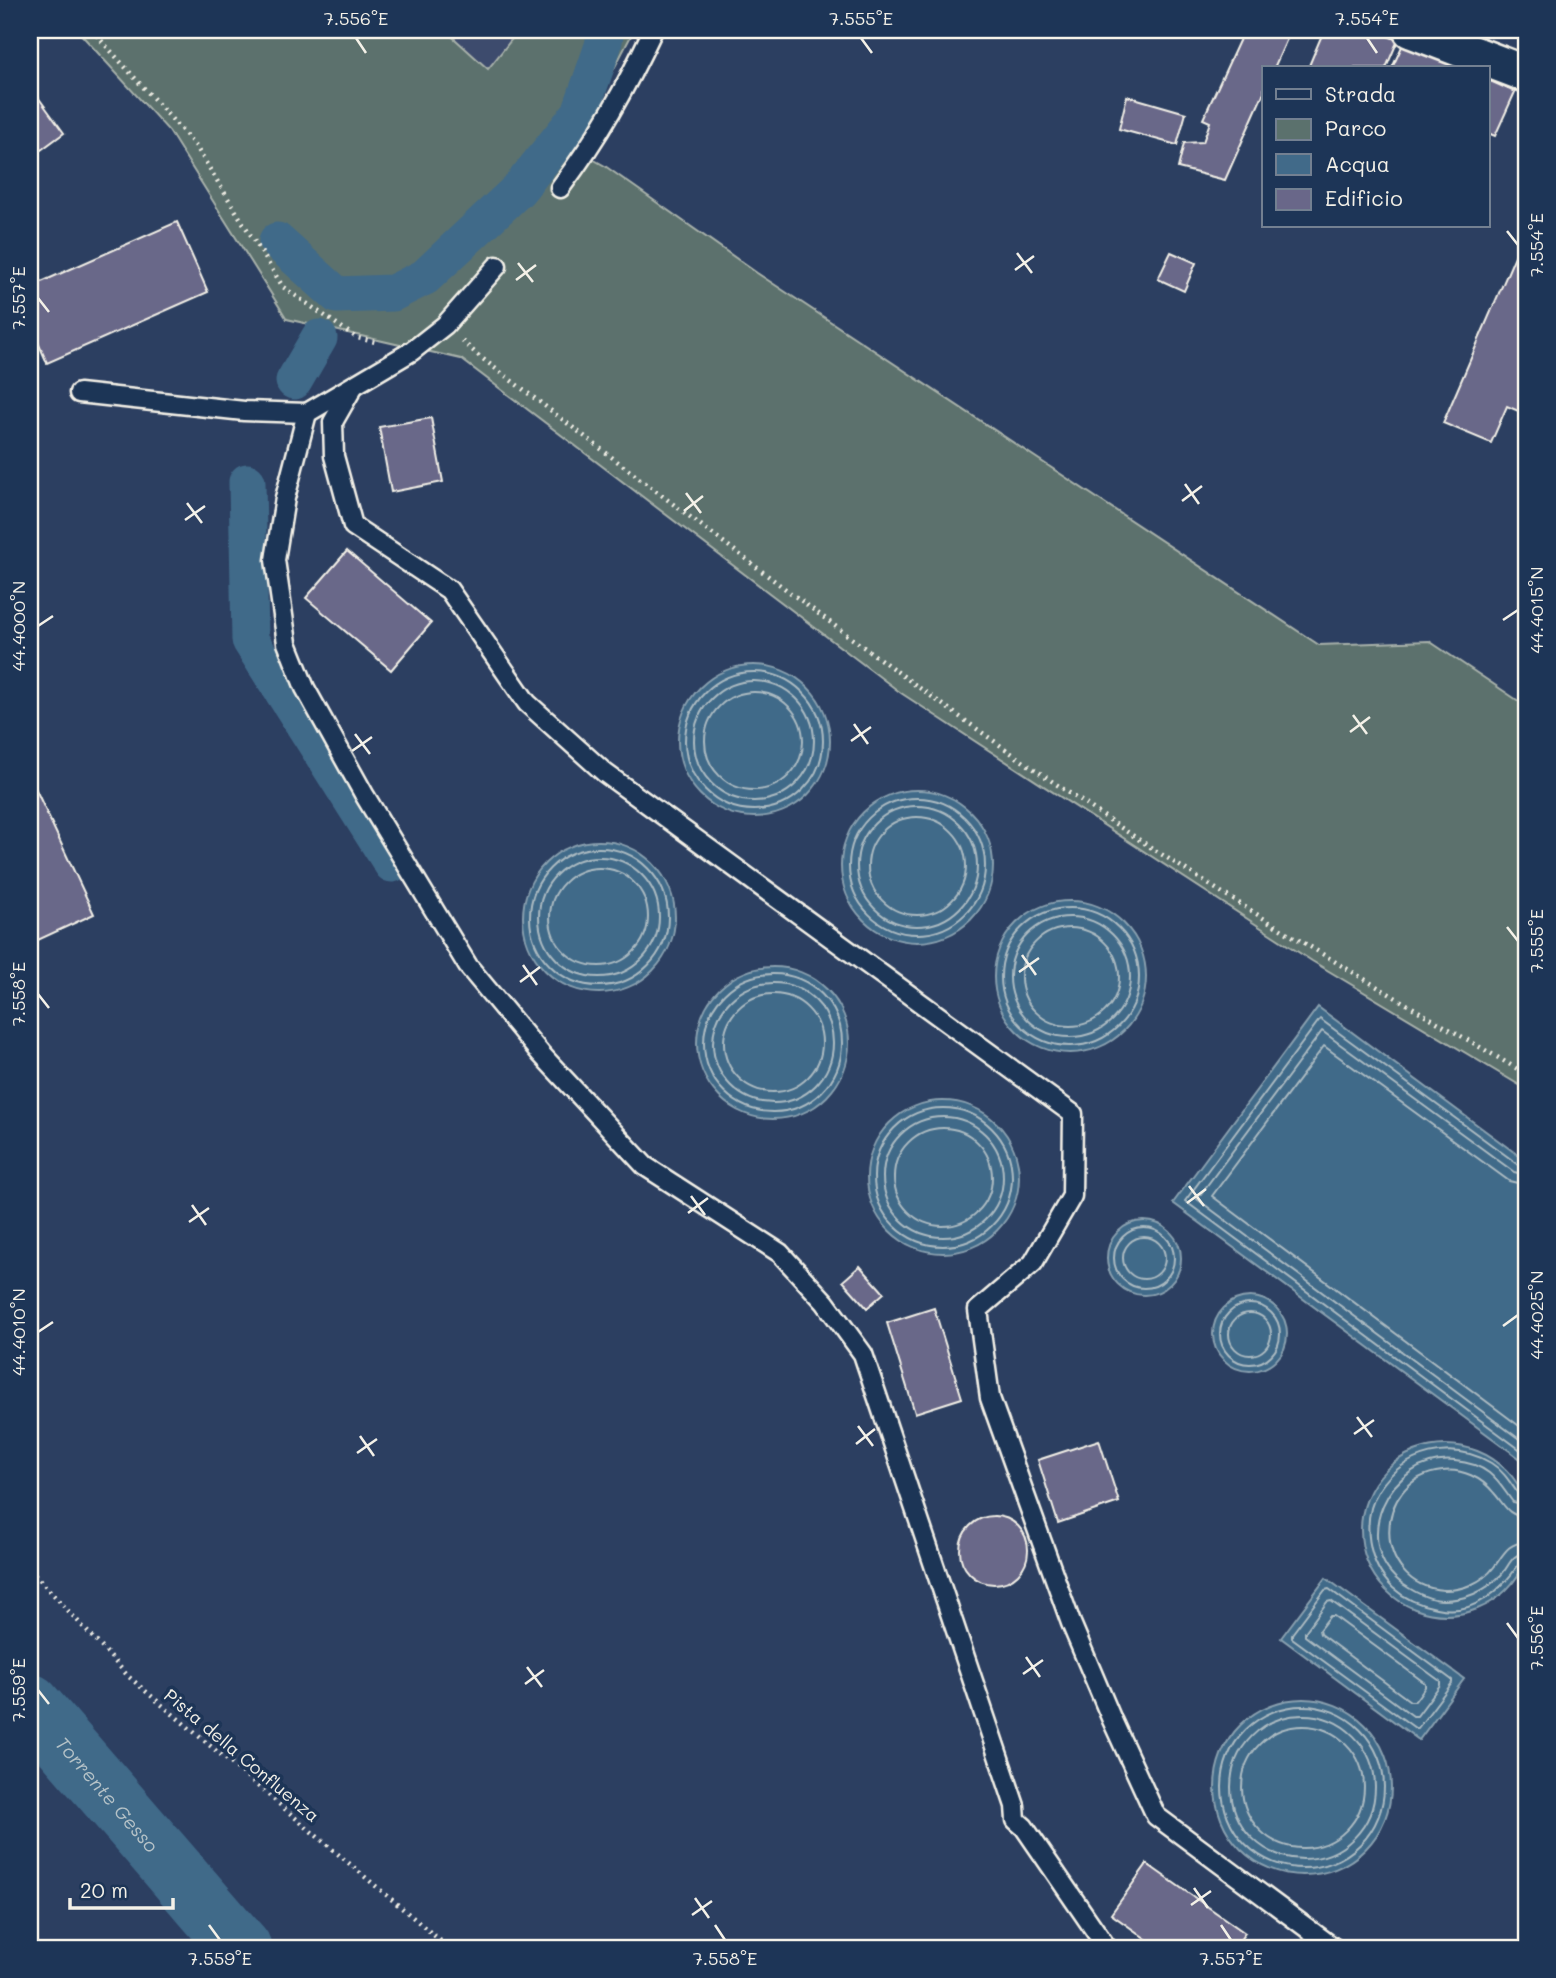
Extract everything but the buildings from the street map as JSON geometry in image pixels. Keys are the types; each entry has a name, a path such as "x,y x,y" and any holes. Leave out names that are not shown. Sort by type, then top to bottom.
{"street":[{"path":"1411,30 1526,74"}],"lane":[{"path":"560,188 594,142 629,82 653,30"},
{"path":"79,393 244,411 307,413 412,351 445,325 497,265"},
{"path":"353,387 333,422 334,456 353,526 449,590 527,703 605,773 1073,1114 1072,1196 1033,1262 978,1310 990,1398 1071,1623 1156,1816 1334,1948"},
{"path":"307,413 285,498 275,560 287,643 305,688 365,796 468,966 541,1054 645,1166 780,1253 825,1302 863,1354 1015,1806 1016,1820 1024,1827 1107,1948"}],"path":[{"path":"92,30 195,145 283,287 357,338 412,351"},
{"path":"445,325 479,356 894,670 1091,808 1292,937 1526,1074"},
{"name":"Pista della Confluenza","path":"30,1569 128,1677 449,1948"}],"shaded area":[{"path":"445,30 519,30 488,69"}],"green space":[{"path":"77,30 445,30 488,69 519,30 634,30 573,148 605,166 757,273 1319,645 1429,641 1526,706 1526,1089 1312,961 901,693 461,359 287,319 169,131"}],"water":[{"path":"754,665 783,671 807,688 824,712 830,741 824,770 807,794 783,811 754,817 725,811 701,794 684,770 678,741 684,712 701,688 725,671"},
{"path":"917,790 946,796 970,813 987,837 993,866 987,895 970,919 946,936 917,942 888,936 864,919 847,895 841,866 847,837 864,813 888,796"},
{"path":"599,841 628,847 652,864 669,888 675,917 669,946 652,970 628,987 599,993 570,987 546,970 529,946 523,917 529,888 546,864 570,847"},
{"path":"1070,901 1099,907 1123,924 1140,948 1146,977 1140,1006 1123,1030 1099,1047 1070,1053 1041,1047 1017,1030 1000,1006 994,977 1000,948 1017,924 1041,907"},
{"path":"773,967 802,973 826,990 843,1014 849,1043 843,1072 826,1096 802,1113 773,1119 744,1113 720,1096 703,1072 697,1043 703,1014 720,990 744,973"},
{"path":"1318,1007 1526,1161 1526,1463 1173,1203"},
{"path":"943,1101 972,1107 996,1124 1013,1148 1019,1177 1013,1206 996,1230 972,1247 943,1253 914,1247 890,1230 873,1206 867,1177 873,1148 890,1124 914,1107"},
{"path":"1144,1221 1165,1227 1175,1237 1181,1258 1175,1279 1165,1289 1144,1295 1123,1289 1113,1279 1107,1258 1113,1237 1123,1227"},
{"path":"1250,1297 1271,1303 1281,1313 1287,1334 1281,1355 1271,1365 1250,1371 1229,1365 1219,1355 1213,1334 1219,1313 1229,1303"},
{"path":"1446,1445 1479,1451 1506,1470 1525,1497 1531,1530 1525,1563 1506,1590 1479,1609 1446,1615 1413,1609 1386,1590 1367,1563 1361,1530 1367,1497 1386,1470 1413,1451"},
{"path":"1326,1578 1464,1679 1419,1740 1281,1638"},
{"path":"1303,1699 1337,1706 1365,1725 1384,1753 1391,1787 1384,1821 1365,1849 1337,1868 1303,1875 1269,1868 1241,1849 1222,1821 1215,1787 1222,1753 1241,1725 1269,1706"}],"waterway":[{"path":"277,241 337,295 393,293 425,277 519,189 580,113 606,30"},
{"path":"294,381 319,338"},
{"path":"247,482 250,640 392,864"},
{"name":"Torrente Gesso","path":"30,1704 241,1948"}]}
